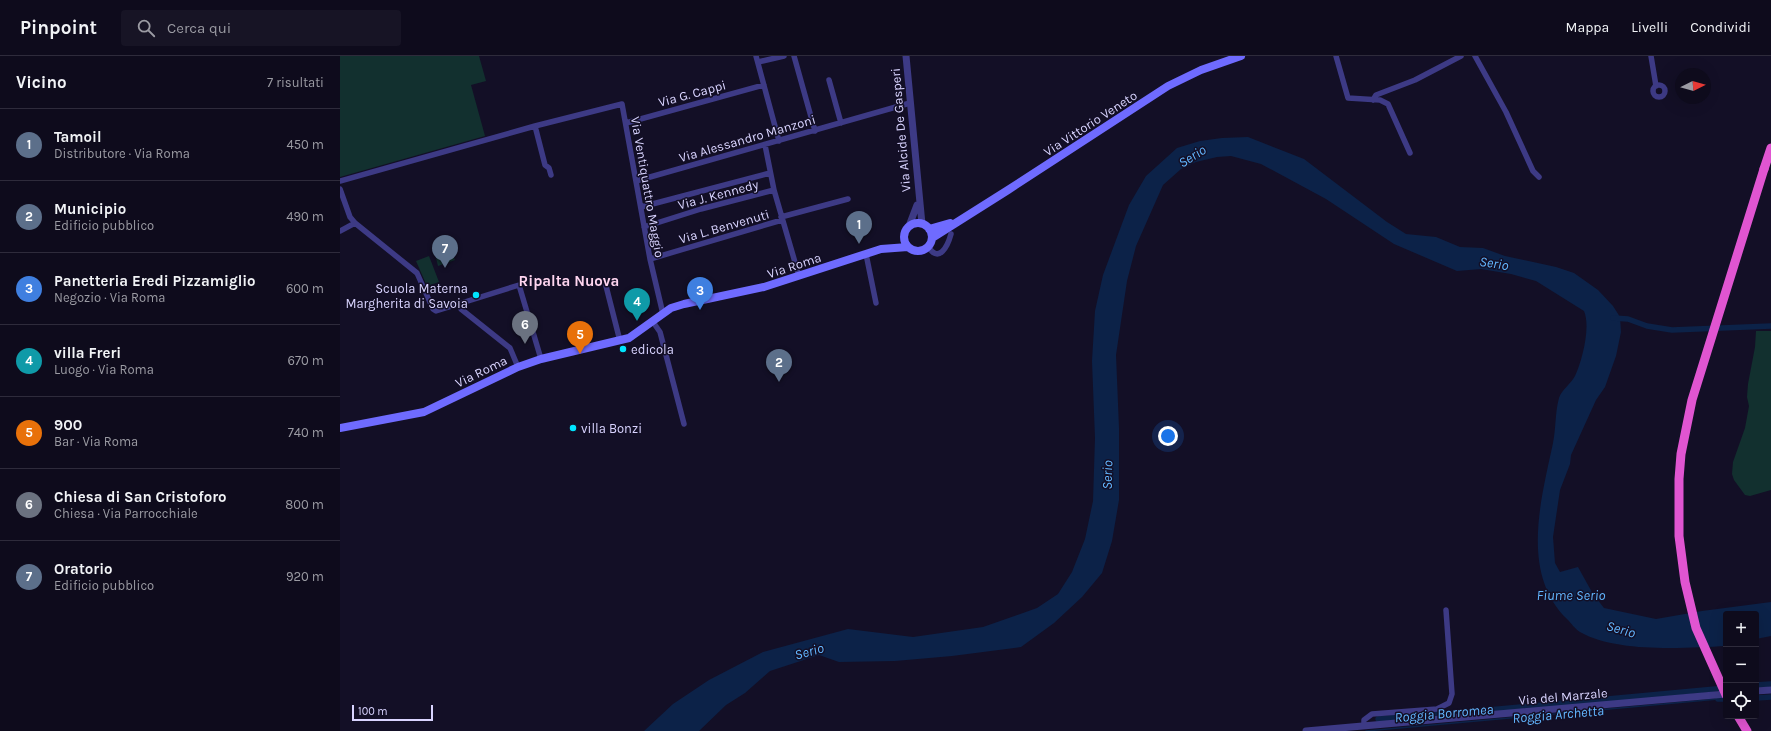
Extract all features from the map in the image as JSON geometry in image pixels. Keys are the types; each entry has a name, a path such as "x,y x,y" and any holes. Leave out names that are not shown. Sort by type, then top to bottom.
{"highway":[{"path":"1723,687 1696,628 1684,582 1679,536 1678,479 1681,454 1692,400 1771,148"},
{"path":"1740,719 1747,731"}],"main road":[{"name":"Via Vittorio Veneto","path":"958,220 1008,190 1168,86 1201,70 1241,56"},
{"path":"929,229 958,220"},
{"path":"932,238 929,229 922,224 917,223 909,226 906,230 904,239 911,250 920,251 928,246 932,238 958,220"},
{"path":"886,248 904,239"},
{"path":"886,248 908,247"},
{"name":"Via Roma","path":"340,428 424,412 518,367 541,359 620,342 629,338 653,322 671,308 764,287 886,248"}],"street":[{"path":"779,141 757,59 784,56"},
{"path":"794,56 815,131"},
{"name":"Via Alcide De Gasperi","path":"906,56 922,224"},
{"path":"1336,56 1348,98 1384,102 1390,108 1410,153"},
{"path":"1373,100 1376,95 1415,80 1461,56"},
{"path":"1475,56 1506,112 1533,171 1539,177"},
{"path":"1651,56 1656,86"},
{"path":"829,80 841,123"},
{"name":"Via G. Cappi","path":"626,123 764,85"},
{"name":"Via Alessandro Manzoni","path":"636,181 910,103"},
{"name":"Via Ventiquattro Maggio","path":"340,181 535,126 622,104 650,259 663,314"},
{"path":"535,126 545,165 549,168 551,175"},
{"path":"766,145 774,190 799,276"},
{"path":"641,207 770,173"},
{"path":"340,189 350,217 354,223 417,273 433,309 436,311 458,303 519,286 541,359"},
{"name":"Via J. Kennedy","path":"644,227 701,209 774,190"},
{"name":"Via L. Benvenuti","path":"650,259 848,199"},
{"name":"Via Alcide De Gasperi","path":"909,226 919,201"},
{"path":"340,231 354,223"},
{"path":"928,246 931,252 936,254 946,250 951,234"},
{"path":"866,254 876,303"},
{"path":"606,286 620,342"},
{"path":"458,303 461,309 510,348 518,367"},
{"path":"653,322 660,332 684,424"},
{"path":"1364,726 1364,720 1372,714 1437,709 1449,704 1452,694 1446,610"},
{"path":"1759,691 1771,690"},
{"name":"Via del Marzale","path":"1306,731 1723,694"}],"green space":[{"path":"340,56 479,56 486,81 471,85 485,136 340,177"},
{"path":"452,253 455,260 438,266 436,258"},
{"path":"429,256 439,282 427,286 416,261"},
{"path":"1756,331 1771,331 1771,490 1750,496 1745,495 1734,480 1732,474 1733,462 1745,428 1749,406 1747,397 1748,384 1755,347"}],"water":[{"name":"Fiume Serio","path":"1248,137 1304,159 1387,222 1406,234 1436,237 1460,247 1483,248 1505,256 1556,267 1574,273 1598,290 1613,306 1620,317 1621,332 1616,356 1605,387 1596,400 1571,455 1570,464 1560,490 1553,537 1555,563 1560,572 1578,567 1593,594 1604,608 1656,619 1771,602 1771,636 1759,638 1759,611 1723,611 1723,646 1651,648 1631,646 1595,639 1578,631 1552,601 1543,580 1539,558 1538,535 1540,512 1554,438 1559,398 1575,376 1585,344 1587,326 1584,311 1536,281 1511,274 1481,269 1457,271 1394,244 1326,199 1261,164 1231,156 1217,157 1196,162 1181,169 1163,185 1136,246 1127,281 1116,355 1119,428 1119,500 1112,541 1102,573 1082,597 1054,623 1021,647 952,656 895,661 839,662 819,655 770,671 745,693 726,705 699,731 644,731 673,704 709,680 763,652 848,629 913,637 983,627 1037,608 1058,594 1072,572 1085,539 1093,501 1095,438 1092,361 1095,311 1103,275 1129,205 1146,176 1177,148 1200,141"}],"waterway":[{"path":"1613,318 1628,319 1647,326 1672,330 1771,326"},
{"name":"Roggia Borromea","path":"1759,685 1771,684"},
{"name":"Roggia Borromea","path":"1378,719 1723,688"},
{"name":"Roggia Archetta","path":"1759,698 1771,697"},
{"name":"Roggia Archetta","path":"1366,731 1718,699"},
{"name":"Roggia Archetta","path":"1718,699 1723,699"}],"place":[{"name":"Tamoil","path":"859,244"},
{"name":"Oratorio","path":"445,268"},
{"name":"Scuola Materna Margherita di Savoia","path":"476,295"},
{"name":"Panetteria Eredi Pizzamiglio","path":"700,310"},
{"name":"villa Freri","path":"637,321"},
{"name":"Chiesa di San Cristoforo","path":"525,344"},
{"name":"edicola","path":"623,349"},
{"name":"900","path":"580,354"},
{"name":"Municipio","path":"779,382"},
{"name":"villa Bonzi","path":"573,428"}],"district":[{"name":"Ripalta Nuova","path":"569,281"}],"water label":[{"name":"Serio","path":"1192,156"},
{"name":"Serio","path":"1494,263"},
{"name":"Serio","path":"1107,475"},
{"name":"Serio","path":"1621,629"},
{"name":"Serio","path":"809,651"}]}
